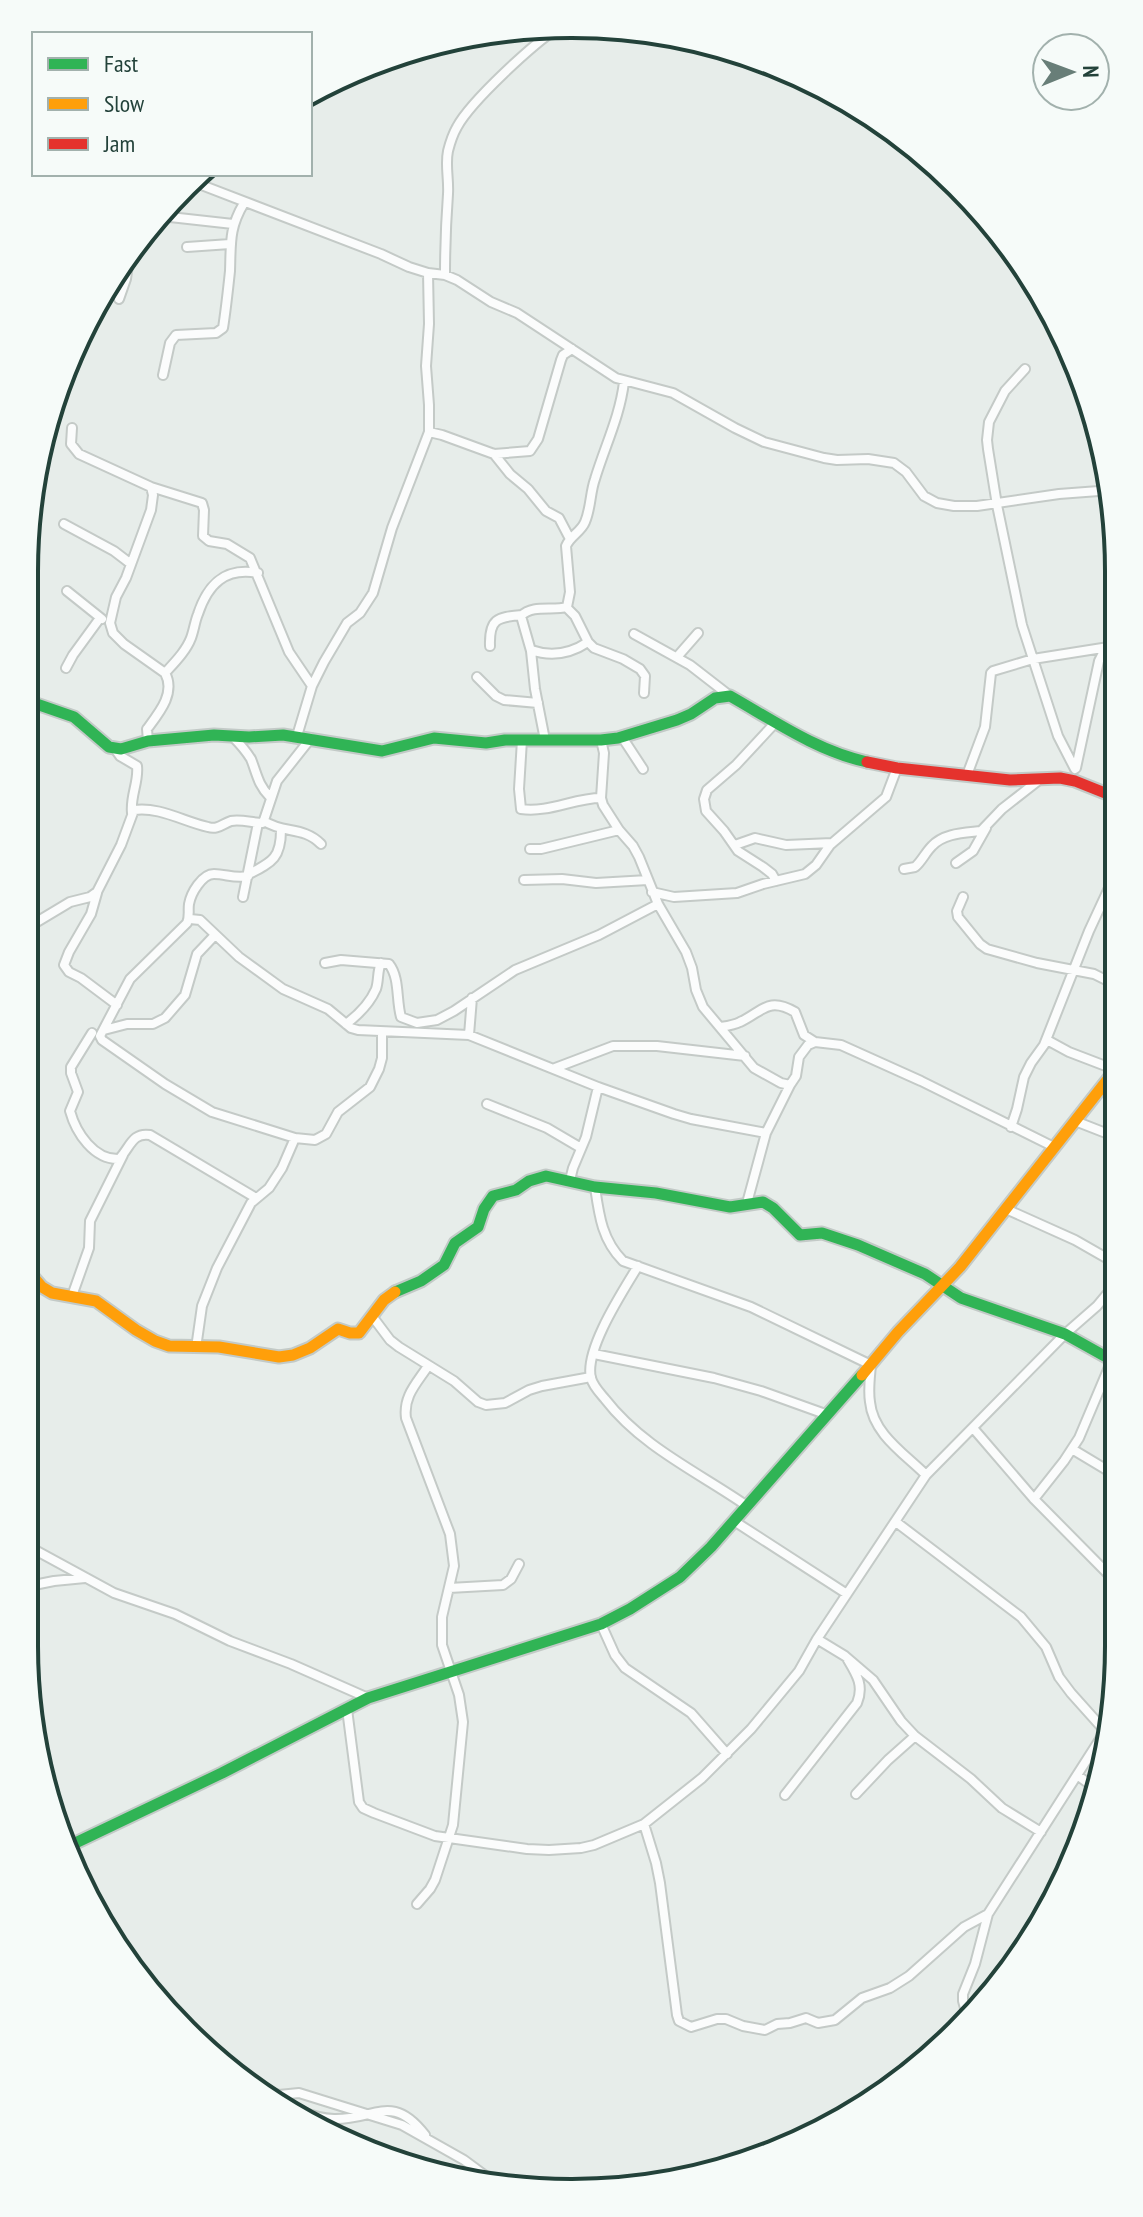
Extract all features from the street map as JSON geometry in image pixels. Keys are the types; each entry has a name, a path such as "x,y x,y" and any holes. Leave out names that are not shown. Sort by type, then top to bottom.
{"street":[{"path":"445,275 446,162 457,128 494,84 546,39"},
{"path":"203,186 428,273 457,280 491,302 517,313 624,382 673,393 764,442 824,458 894,463 906,472 924,496 937,503 954,506 997,505 1059,494 1098,491"},
{"path":"163,375 170,343 176,335 216,333 223,328 233,224 244,203"},
{"path":"173,217 233,224"},
{"path":"187,247 230,244"},
{"path":"297,736 312,686 347,623 360,613 373,593 392,528 429,432 426,366 428,273"},
{"path":"119,299 126,278"},
{"path":"429,432 494,454 530,451 542,429 563,355 572,349"},
{"path":"1025,369 1005,391 989,422 987,440 997,505 1022,625 1058,736 1075,775 1105,792"},
{"path":"566,607 570,592 566,546 583,527 587,517 594,480 622,403 624,382"},
{"path":"72,428 71,444 79,454 151,487 202,503 203,536 209,541 227,544 250,558 289,652 312,686"},
{"path":"494,454 548,513 559,518 570,539"},
{"path":"148,741 147,729 163,708 169,682 165,673 113,633 110,623 116,597 151,510 151,487"},
{"path":"64,524 114,551 131,564"},
{"path":"165,673 192,636 198,614 211,588 227,575 247,571 258,573"},
{"path":"67,591 110,623"},
{"path":"490,646 489,633 494,622 504,617 522,615 529,610 566,607"},
{"path":"566,607 594,648 640,669 645,676 644,693"},
{"path":"522,615 531,650 545,740"},
{"path":"66,668 100,618"},
{"path":"677,657 698,633"},
{"path":"634,634 677,657 730,696 832,753 870,764 1010,780 1075,775"},
{"path":"531,650 546,654 563,653 588,642"},
{"path":"967,775 985,727 991,673 997,668 1033,659 1105,648"},
{"path":"1075,775 1099,661 1105,653"},
{"path":"477,677 504,700 538,703"},
{"path":"38,704 74,717 115,749 148,741 214,735 297,736 382,751 434,738 486,743 622,737 691,714 715,698 730,696"},
{"path":"775,723 736,765 707,790 704,799 706,811 738,851 772,874 776,881"},
{"path":"233,737 246,751 259,785 270,797"},
{"path":"622,737 643,769"},
{"path":"243,897 270,797 277,781 311,738"},
{"path":"522,740 521,809 545,809 601,798"},
{"path":"601,740 604,753 601,798 619,830 633,846 652,892 686,952 703,1007 760,1072 790,1085"},
{"path":"115,749 120,756 137,766 132,813 121,845 97,892 91,914 64,965 69,972 117,1005"},
{"path":"652,892 674,897 737,893 811,870 832,843 886,797 897,768"},
{"path":"956,863 973,851 1002,809 1039,779"},
{"path":"132,813 139,809 146,810 215,828 230,821 261,822 281,830 307,833 321,844"},
{"path":"904,869 915,867 933,845 943,839 986,828"},
{"path":"190,919 190,900 203,879 213,874 233,878 248,875 275,859 281,843 281,830"},
{"path":"530,849 619,830"},
{"path":"735,845 755,838 786,845 832,843"},
{"path":"524,880 562,879 596,883 648,880"},
{"path":"38,921 70,902 97,892"},
{"path":"963,897 958,917 984,948 1037,963 1094,974 1105,980"},
{"path":"1011,1127 1024,1077 1047,1040 1105,897"},
{"path":"325,963 341,960 389,964 393,970 401,1017 417,1023 437,1020 515,970 599,935 658,904"},
{"path":"382,1032 382,1058 370,1087 338,1112 326,1134 315,1140 295,1138 212,1112 106,1044 100,1036 130,979 190,919 195,918 239,957 283,989 328,1009 358,1030 469,1035 598,1087 691,1119 766,1133"},
{"path":"103,1030 127,1024 153,1024 165,1018 185,995 197,954 215,935"},
{"path":"346,1024 372,996 381,963"},
{"path":"469,1035 472,998"},
{"path":"721,1027 738,1023 768,1006 780,1005 795,1012 804,1035 815,1042 841,1045 863,1054 1054,1147"},
{"path":"92,1033 71,1067 78,1092 71,1115 91,1149 119,1159 135,1137 150,1135 256,1198"},
{"path":"1047,1040 1105,1066"},
{"path":"747,1203 766,1133 796,1076 801,1053 815,1042"},
{"path":"555,1068 613,1046 674,1047 745,1056"},
{"path":"76,1843 368,1698 601,1624 680,1577 734,1521 898,1332 960,1267 1105,1084"},
{"path":"570,1180 589,1127 598,1087"},
{"path":"487,1104 547,1128 581,1148"},
{"path":"1075,1121 1105,1133"},
{"path":"196,1348 206,1292 245,1213 256,1198 269,1188 295,1138"},
{"path":"72,1296 89,1248 90,1221 123,1154"},
{"path":"38,1282 52,1293 96,1301 136,1330 169,1346 219,1347 279,1357 293,1355 338,1329 359,1333 391,1294 421,1281 444,1265 455,1243 478,1227 484,1209 493,1196 516,1190 540,1177 552,1176 595,1187 656,1193 730,1207 768,1203 800,1235 822,1233 858,1245 911,1267 976,1304 1065,1334 1105,1357"},
{"path":"595,1187 604,1234 611,1249 623,1261 751,1307 871,1365"},
{"path":"1006,1209 1105,1257"},
{"path":"638,1266 609,1315 594,1354 591,1377 606,1401 637,1434 747,1506"},
{"path":"347,1709 357,1795 363,1808 416,1829 450,1839 527,1849 569,1849 594,1845 644,1824 727,1754 788,1687 926,1475 1105,1297"},
{"path":"372,1316 390,1340 486,1405 505,1403 542,1386 591,1377"},
{"path":"594,1354 714,1378 828,1415"},
{"path":"871,1365 869,1402 876,1424 926,1475"},
{"path":"417,1904 435,1880 450,1839 456,1813 463,1722 459,1695 442,1645 441,1625 454,1566 450,1534 406,1418 407,1398 428,1366"},
{"path":"1034,1499 1072,1449 1105,1382"},
{"path":"973,1428 1034,1499 1105,1571"},
{"path":"1072,1449 1105,1469"},
{"path":"734,1521 847,1594"},
{"path":"896,1522 1021,1617 1046,1647 1059,1677 1099,1724"},
{"path":"38,1552 114,1593 175,1614 230,1641 368,1698"},
{"path":"449,1588 503,1585 511,1579 519,1564"},
{"path":"38,1584 86,1578"},
{"path":"601,1624 615,1655 625,1668 691,1713 727,1754"},
{"path":"817,1639 845,1656 873,1680 915,1736 971,1779 1002,1808 1041,1832"},
{"path":"785,1795 857,1703 860,1682 845,1656"},
{"path":"856,1794 915,1736"},
{"path":"964,2006 963,1994 975,1964 988,1914 1096,1746"},
{"path":"1077,1775 1087,1783"},
{"path":"644,1824 660,1883 677,2015 679,2021 691,2027 717,2019 760,2030 806,2018 818,2023 835,2020 862,1998 890,1988 909,1976 964,1927 988,1914"},
{"path":"284,2095 299,2093 402,2125 478,2171"},
{"path":"322,2117 345,2118 368,2113"}],"traffic: fast":[{"path":"38,705 74,717 109,747 121,749 148,741 214,735 283,735 382,751 434,738 486,743 618,738 677,720 715,698 730,696 813,743 867,762"},
{"path":"395,1292 421,1281 444,1265 455,1243 478,1227 484,1209 493,1196 516,1190 529,1181 546,1176 595,1187 656,1193 730,1207 763,1202 800,1235 822,1233 858,1245 925,1274 961,1298 1065,1334 1105,1356"},
{"path":"76,1843 368,1698 601,1624 630,1609 680,1577 711,1547 862,1375"}],"traffic: slow":[{"path":"862,1375 960,1267 1105,1083"},
{"path":"38,1282 52,1293 96,1301 136,1330 169,1346 219,1347 279,1357 310,1348 338,1329 359,1333 384,1300 395,1292"}],"traffic: jam":[{"path":"867,762 1010,780 1060,778 1105,793"}]}
